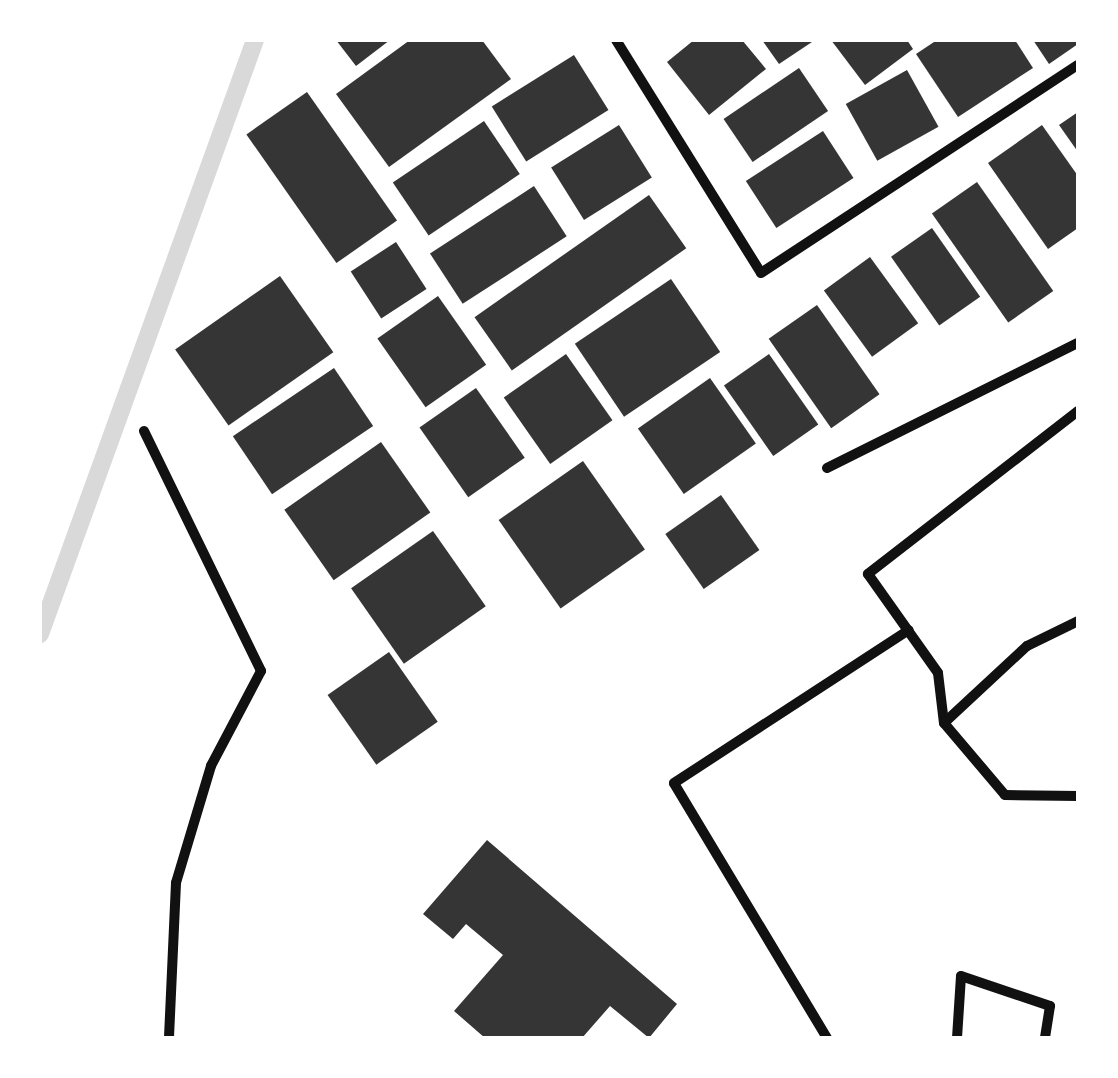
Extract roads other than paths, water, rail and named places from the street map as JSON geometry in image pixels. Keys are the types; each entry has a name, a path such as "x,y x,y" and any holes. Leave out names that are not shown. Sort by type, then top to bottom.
{"street":[{"path":"616,40 761,273 1078,65"},
{"path":"828,468 1078,343"},
{"path":"1078,412 868,574 938,673 944,723 1005,795 1078,796"},
{"path":"144,430 261,670 211,766 176,883 169,1038"},
{"path":"944,723 1027,646 1078,621"},
{"path":"827,1038 674,784 909,630"},
{"path":"957,1038 960,976 1050,1006 1045,1038"}],"waterway":[{"path":"40,634 255,40"}]}
